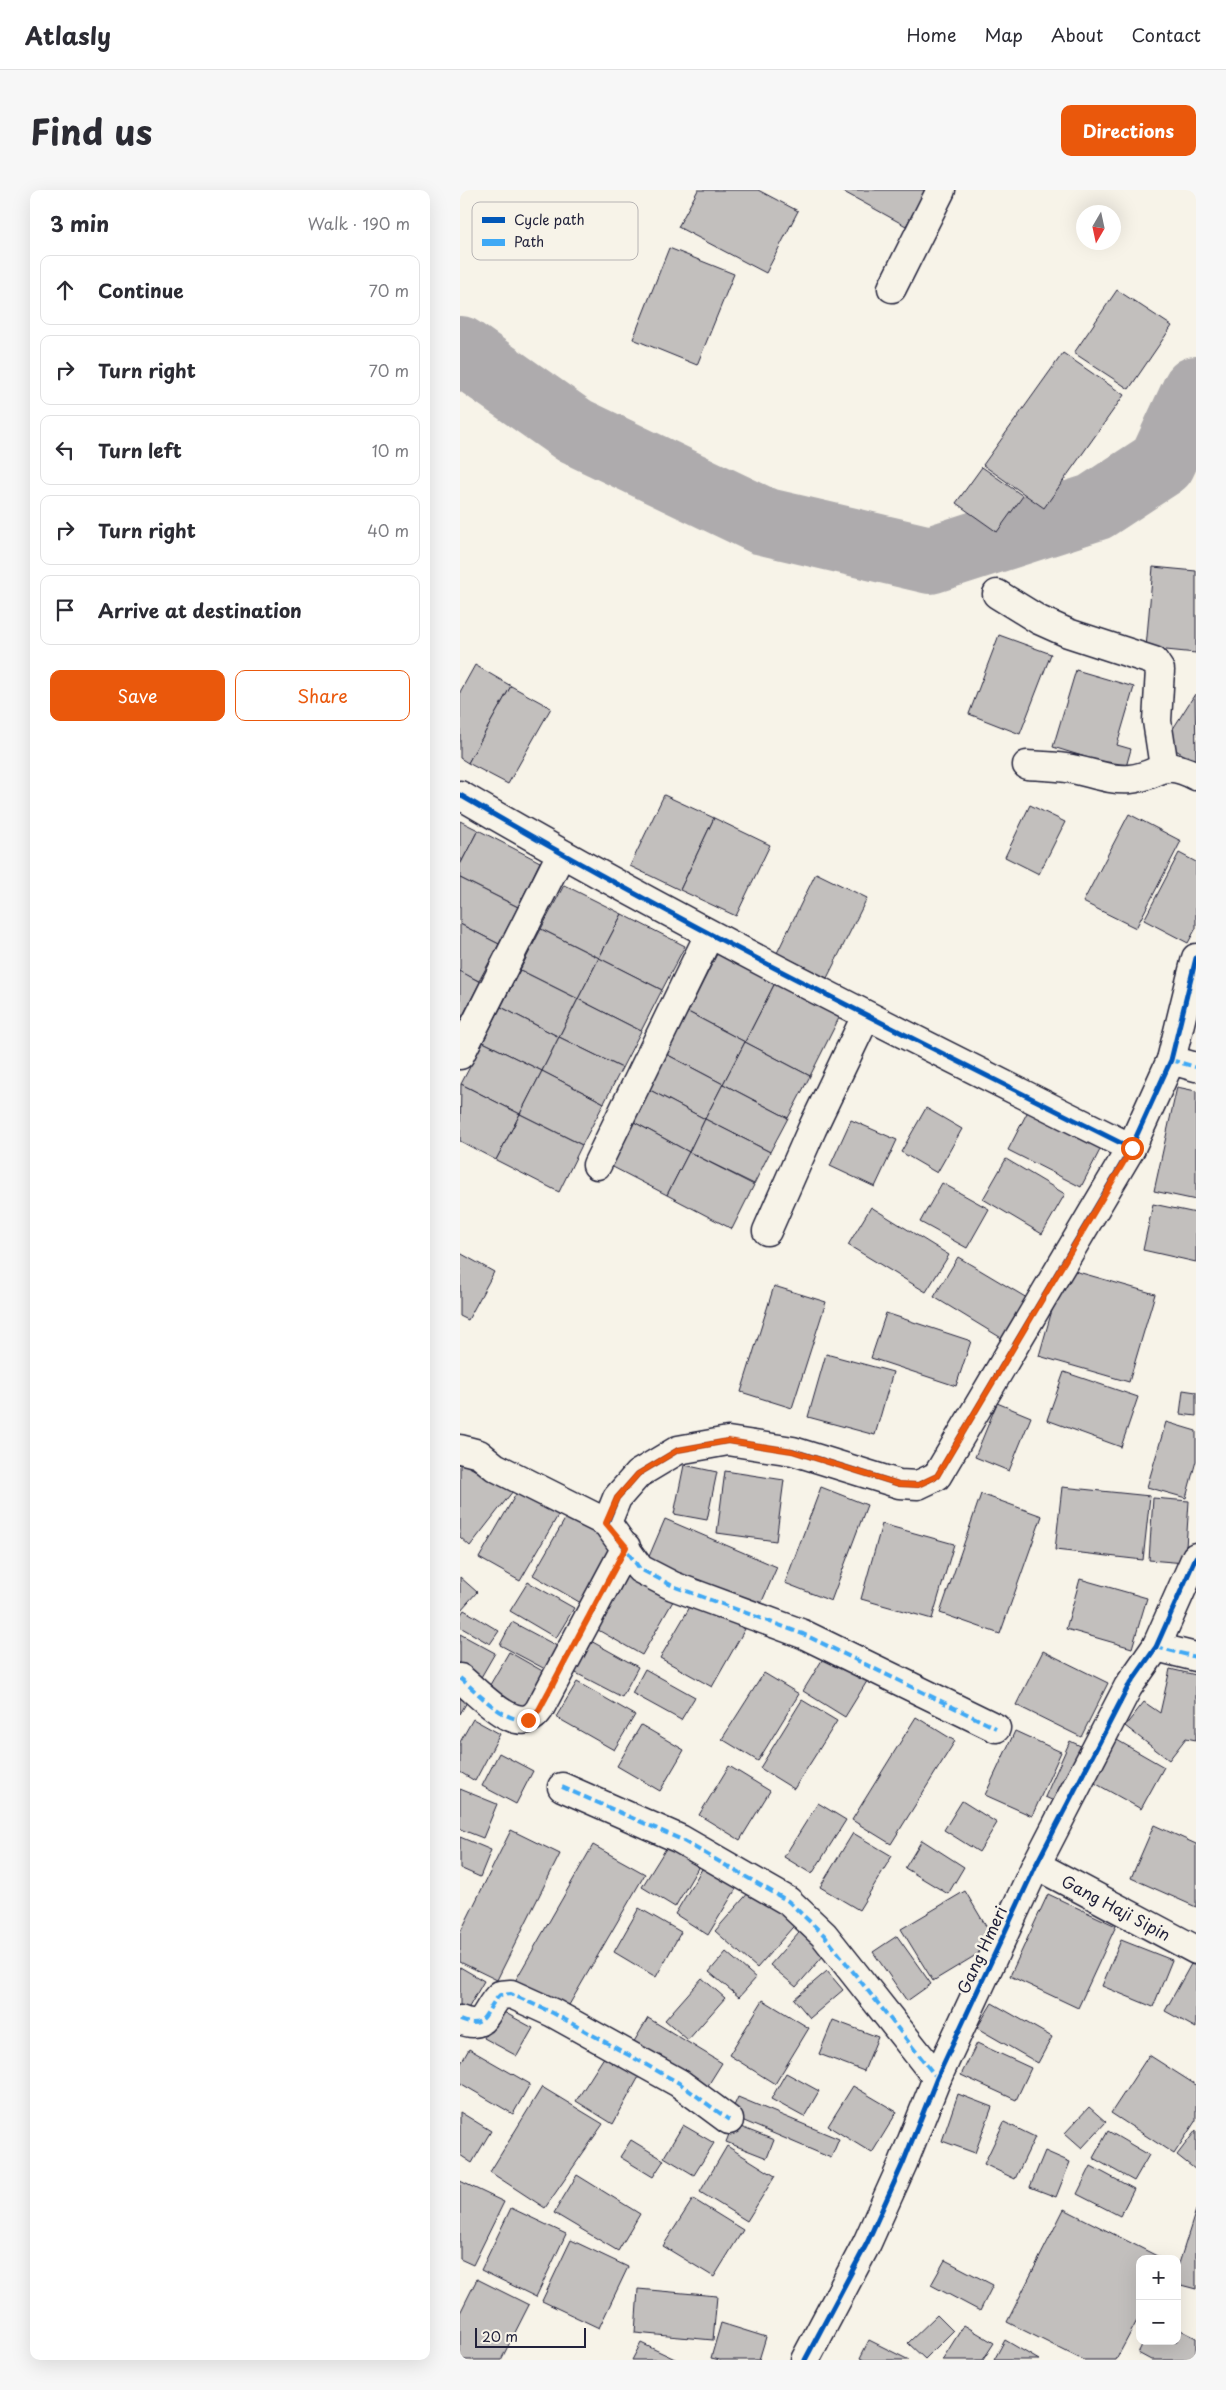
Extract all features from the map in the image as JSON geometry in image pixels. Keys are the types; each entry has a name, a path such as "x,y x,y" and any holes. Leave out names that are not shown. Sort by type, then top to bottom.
{"street":[{"path":"892,288 942,190"},
{"path":"997,594 1039,620 1068,633 1154,661 1160,670 1157,721 1164,767"},
{"path":"1027,765 1065,768 1112,780 1132,779 1164,767 1176,768 1196,776"},
{"path":"460,795 561,854 709,935 866,1016 1132,1148"},
{"path":"460,1055 561,854"},
{"path":"597,1165 709,935"},
{"path":"606,1523 617,1498 638,1474 678,1450 728,1441 792,1451 899,1484 918,1485 937,1476 1183,1063 1190,991 1196,958"},
{"path":"767,1231 812,1128 866,1016"},
{"path":"460,1449 479,1454 495,1467 606,1523 626,1547 640,1569 673,1586 803,1634 996,1728"},
{"path":"460,1678 505,1715 519,1721 532,1718 539,1710 626,1547"},
{"name":"Gang Hmeri","path":"805,2360 867,2243 903,2163 937,2078 1036,1865 1128,1686 1156,1647 1196,1557"},
{"path":"1156,1647 1196,1657"},
{"path":"562,1787 680,1839 788,1901 824,1935 937,2078"},
{"name":"Gang Haji Sipin","path":"1036,1865 1196,1950"},
{"path":"460,2020 477,2024 483,2020 500,1995 511,1994 553,2013 678,2083 729,2120"}],"building":[{"path":"698,190 758,190 798,211 766,273 678,227"},
{"path":"845,190 926,190 906,226 844,192"},
{"path":"669,248 734,274 697,365 633,339"},
{"path":"1117,290 1172,326 1129,389 1074,353"},
{"path":"1063,353 1124,395 1044,508 983,465"},
{"path":"982,467 1023,496 997,532 956,503"},
{"path":"1153,567 1196,571 1196,653 1146,648"},
{"path":"999,635 1051,654 1020,734 969,714"},
{"path":"475,665 511,686 468,763 460,758 460,692"},
{"path":"1076,670 1134,687 1117,745 1131,749 1124,774 1104,768 1105,763 1053,747"},
{"path":"511,686 551,708 508,784 468,763"},
{"path":"1195,694 1196,758 1194,761 1164,743"},
{"path":"664,795 714,818 680,890 630,866"},
{"path":"1030,805 1065,822 1039,874 1005,857"},
{"path":"1129,814 1181,841 1136,928 1083,902"},
{"path":"714,818 770,845 736,916 680,890"},
{"path":"460,821 478,830 460,865"},
{"path":"478,830 540,862 518,907 460,878 460,865"},
{"path":"1179,853 1196,862 1196,928 1188,943 1144,920"},
{"path":"816,873 867,898 827,978 777,953"},
{"path":"460,878 518,907 499,944 460,924"},
{"path":"564,885 622,914 599,958 541,929"},
{"path":"622,914 685,946 662,990 599,958"},
{"path":"460,924 499,944 479,981 460,972"},
{"path":"541,929 599,958 578,999 520,970"},
{"path":"718,952 775,983 745,1042 688,1012"},
{"path":"599,958 662,990 641,1031 578,999"},
{"path":"520,970 578,999 559,1037 501,1007"},
{"path":"460,971 480,982 461,1019 460,1019"},
{"path":"775,983 840,1016 810,1076 745,1042"},
{"path":"578,999 641,1031 622,1068 559,1037"},
{"path":"501,1007 559,1037 542,1071 483,1042"},
{"path":"688,1012 745,1042 723,1084 666,1054"},
{"path":"559,1037 622,1068 604,1103 542,1071"},
{"path":"483,1042 542,1071 520,1114 461,1084"},
{"path":"745,1042 810,1076 788,1118 723,1084"},
{"path":"666,1054 723,1084 705,1119 648,1089"},
{"path":"542,1071 604,1103 582,1145 520,1114"},
{"path":"461,1084 520,1114 496,1160 460,1141"},
{"path":"723,1084 788,1118 770,1152 705,1119"},
{"path":"1177,1087 1196,1091 1196,1200 1154,1191"},
{"path":"648,1089 705,1119 689,1152 632,1121"},
{"path":"1030,1107 1103,1144 1081,1187 1008,1150"},
{"path":"926,1108 962,1129 937,1173 901,1152"},
{"path":"520,1114 582,1145 559,1192 496,1160"},
{"path":"705,1119 770,1152 754,1184 689,1152"},
{"path":"851,1120 897,1140 875,1187 830,1166"},
{"path":"632,1121 689,1152 667,1195 609,1165"},
{"path":"689,1152 754,1185 732,1229 667,1195"},
{"path":"1006,1159 1065,1194 1042,1234 983,1199"},
{"path":"942,1183 989,1209 967,1248 920,1222"},
{"path":"1153,1204 1196,1213 1196,1262 1143,1250"},
{"path":"871,1207 949,1255 926,1292 848,1245"},
{"path":"460,1253 494,1272 468,1320 460,1316"},
{"path":"958,1257 1032,1301 1008,1342 934,1297"},
{"path":"1064,1268 1155,1294 1129,1382 1039,1356"},
{"path":"774,1286 826,1302 792,1408 741,1392"},
{"path":"886,1313 971,1341 956,1386 871,1358"},
{"path":"826,1354 893,1372 875,1435 808,1417"},
{"path":"1064,1372 1138,1397 1121,1447 1047,1420"},
{"path":"1183,1390 1196,1392 1196,1416 1180,1414"},
{"path":"997,1403 1031,1417 1009,1471 975,1457"},
{"path":"1166,1422 1196,1431 1196,1461 1186,1498 1147,1487"},
{"path":"460,1462 513,1491 470,1546 460,1537"},
{"path":"684,1465 717,1472 707,1520 674,1514"},
{"path":"725,1471 784,1480 776,1541 717,1533"},
{"path":"821,1487 867,1505 831,1601 785,1583"},
{"path":"1062,1487 1150,1496 1143,1560 1055,1550"},
{"path":"519,1489 560,1512 520,1581 479,1558"},
{"path":"981,1494 1042,1516 1000,1634 940,1613"},
{"path":"1153,1498 1189,1501 1185,1563 1149,1560"},
{"path":"568,1514 622,1545 586,1606 533,1575"},
{"path":"665,1519 777,1567 757,1613 645,1566"},
{"path":"882,1524 954,1544 932,1619 861,1599"},
{"path":"624,1567 676,1596 642,1655 591,1626"},
{"path":"460,1577 477,1592 460,1611"},
{"path":"1080,1579 1147,1598 1132,1648 1066,1629"},
{"path":"528,1582 574,1608 556,1638 510,1611"},
{"path":"694,1600 745,1629 712,1687 660,1658"},
{"path":"464,1610 499,1631 490,1644 460,1627 460,1616"},
{"path":"512,1622 557,1646 545,1669 500,1645"},
{"path":"460,1634 495,1653 480,1679 460,1668"},
{"path":"589,1640 638,1667 622,1697 572,1671"},
{"path":"1043,1651 1108,1683 1081,1737 1016,1705"},
{"path":"509,1652 546,1673 524,1710 487,1690"},
{"path":"827,1652 869,1678 845,1717 803,1691"},
{"path":"645,1669 695,1697 681,1720 632,1693"},
{"path":"1170,1669 1196,1675 1196,1740 1186,1738 1169,1760 1125,1726 1144,1702 1160,1713"},
{"path":"764,1673 799,1694 758,1761 722,1739"},
{"path":"577,1682 635,1715 614,1750 556,1717"},
{"path":"460,1698 467,1702 460,1714"},
{"path":"802,1700 837,1721 794,1789 760,1768"},
{"path":"916,1717 955,1741 891,1844 852,1820"},
{"path":"473,1719 500,1734 475,1781 460,1772 460,1742"},
{"path":"641,1725 684,1750 660,1791 617,1766"},
{"path":"1015,1731 1061,1752 1032,1816 985,1795"},
{"path":"1117,1740 1164,1767 1141,1809 1093,1782"},
{"path":"1070,1741 1089,1750 1065,1806 1045,1797"},
{"path":"499,1753 533,1771 516,1804 482,1786"},
{"path":"729,1766 770,1791 740,1840 699,1815"},
{"path":"460,1789 497,1804 483,1838 460,1829"},
{"path":"962,1801 997,1823 979,1852 944,1830"},
{"path":"818,1803 846,1820 812,1874 784,1857"},
{"path":"1154,1825 1196,1844 1196,1907 1131,1878"},
{"path":"511,1830 560,1854 497,1980 460,1962 460,1933"},
{"path":"853,1833 892,1856 859,1910 820,1887"},
{"path":"460,1837 491,1850 480,1877 460,1868"},
{"path":"922,1840 964,1867 948,1894 905,1868"},
{"path":"670,1842 702,1861 675,1907 642,1887"},
{"path":"593,1845 645,1874 565,2012 514,1983"},
{"path":"708,1859 742,1879 708,1935 675,1914"},
{"path":"757,1883 799,1920 757,1968 715,1931"},
{"path":"965,1891 996,1943 933,1981 901,1929"},
{"path":"1048,1894 1116,1926 1078,2008 1010,1976"},
{"path":"639,1908 681,1932 656,1977 614,1952"},
{"path":"799,1932 825,1954 796,1987 770,1965"},
{"path":"897,1936 931,1984 907,2001 873,1952"},
{"path":"1121,1940 1172,1960 1153,2007 1102,1986"},
{"path":"726,1952 756,1978 739,1997 709,1972"},
{"path":"1196,1955 1196,2028 1165,2011"},
{"path":"460,1967 484,1981 465,2014 460,2011"},
{"path":"827,1971 843,1990 810,2018 794,1999"},
{"path":"702,1978 725,1998 688,2040 665,2020"},
{"path":"763,2000 809,2028 775,2084 729,2055"},
{"path":"992,2003 1052,2037 1038,2063 977,2028"},
{"path":"500,2010 533,2028 517,2056 484,2038"},
{"path":"648,2018 722,2063 702,2095 629,2050"},
{"path":"833,2020 878,2037 864,2071 819,2054"},
{"path":"977,2043 1031,2068 1016,2100 961,2075"},
{"path":"469,2049 530,2084 513,2114 460,2083 460,2065"},
{"path":"608,2051 642,2071 613,2124 576,2101"},
{"path":"1149,2055 1196,2085 1196,2120 1174,2154 1111,2113"},
{"path":"786,2073 819,2091 804,2117 771,2099"},
{"path":"853,2086 897,2112 872,2153 828,2126"},
{"path":"542,2087 603,2124 545,2208 490,2172"},
{"path":"958,2094 992,2107 975,2153 942,2141"},
{"path":"738,2097 839,2139 831,2158 730,2115"},
{"path":"1089,2107 1106,2122 1082,2148 1065,2133"},
{"path":"460,2112 491,2131 472,2163 460,2155"},
{"path":"1004,2122 1035,2137 1015,2179 984,2164"},
{"path":"733,2124 774,2140 767,2158 726,2142"},
{"path":"683,2125 714,2143 694,2175 664,2157"},
{"path":"1196,2130 1196,2170 1177,2155"},
{"path":"1108,2131 1149,2155 1134,2181 1093,2158"},
{"path":"631,2140 664,2160 653,2177 620,2157"},
{"path":"727,2146 775,2176 747,2221 700,2192"},
{"path":"1045,2151 1070,2162 1056,2197 1030,2187"},
{"path":"1091,2166 1134,2189 1120,2216 1077,2194"},
{"path":"577,2175 640,2214 618,2251 554,2213"},
{"path":"460,2181 504,2202 473,2265 460,2259"},
{"path":"693,2199 743,2230 714,2277 663,2246"},
{"path":"511,2208 566,2234 536,2297 481,2270"},
{"path":"1064,2209 1155,2255 1136,2255 1136,2322 1116,2360 1083,2360 1007,2322"},
{"path":"1196,2210 1196,2289 1181,2285 1181,2257"},
{"path":"571,2240 628,2267 599,2328 542,2301"},
{"path":"945,2260 993,2285 980,2311 931,2285"},
{"path":"477,2279 529,2305 501,2360 460,2360 460,2313"},
{"path":"638,2289 717,2296 713,2340 635,2333"},
{"path":"937,2315 953,2331 925,2359 908,2343"},
{"path":"721,2323 766,2337 759,2360 720,2360 711,2358"},
{"path":"964,2325 994,2343 983,2360 942,2360"},
{"path":"1181,2330 1196,2338 1196,2360 1151,2360 1138,2353 1142,2345 1181,2345"},
{"path":"869,2340 909,2360 864,2360 860,2358"},
{"path":"1005,2340 1039,2360 994,2360"},
{"path":"641,2343 677,2360 632,2360"}],"waterway":[{"path":"460,350 575,431 763,521 930,560 1095,507 1162,463 1196,390"}],"marked path":[{"path":"1171,1060 1196,1067"},
{"path":"607,1523 640,1569 673,1586 803,1634 996,1728"},
{"path":"460,1678 488,1702 510,1717 521,1720 531,1718 539,1710 626,1547"},
{"path":"1156,1647 1196,1657"},
{"path":"562,1787 680,1839 788,1901 824,1935 937,2078"},
{"path":"460,2020 469,2023 480,2021 500,1995 511,1994 553,2013 679,2083 729,2120"}],"cycle path":[{"path":"460,795 625,888 792,977 1131,1148"},
{"path":"607,1523 617,1498 638,1474 678,1450 728,1441 793,1451 899,1484 918,1485 937,1476 1131,1148 1171,1060 1196,958"},
{"path":"805,2360 867,2243 903,2163 937,2078 1036,1865 1128,1687 1156,1647 1196,1557"}],"route":[{"path":"528,1720 539,1710 626,1547 606,1523 617,1498 638,1474 678,1450 728,1441 792,1451 899,1484 918,1485 937,1476 1132,1148"}]}
